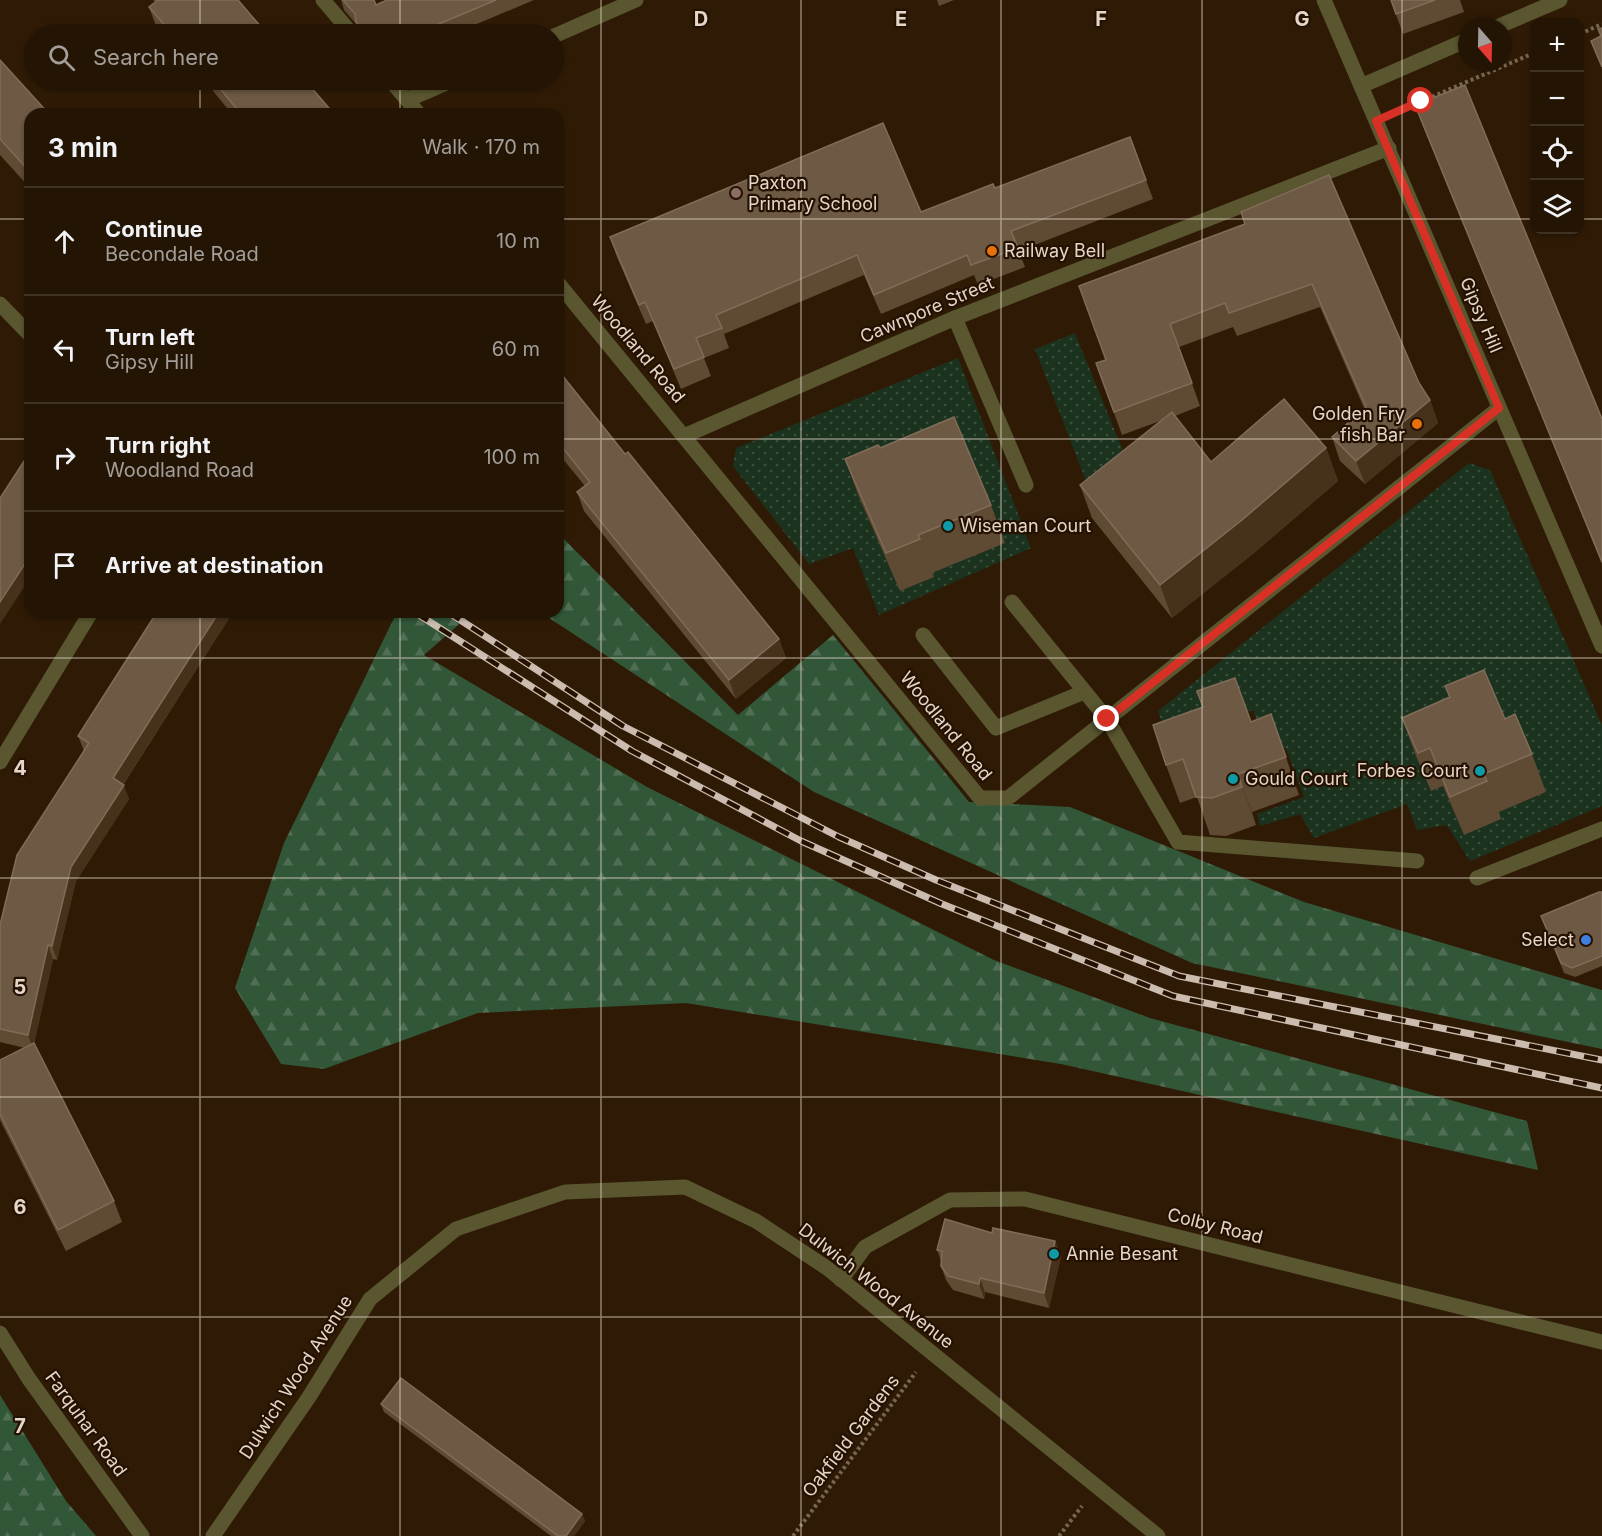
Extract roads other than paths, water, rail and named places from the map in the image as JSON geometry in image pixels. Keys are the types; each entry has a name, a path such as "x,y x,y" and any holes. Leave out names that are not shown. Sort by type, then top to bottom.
{"street":[{"path":"323,0 343,24"},
{"path":"564,32 636,0"},
{"name":"Gipsy Hill","path":"1324,0 1602,646"},
{"path":"1512,21 1560,0"},
{"path":"1361,86 1458,44"},
{"path":"398,90 414,108"},
{"path":"407,100 430,90"},
{"name":"Cawnpore Street","path":"684,436 955,318 1389,148"},
{"name":"Woodland Road","path":"564,290 980,798 1008,798 1499,408"},
{"path":"0,304 24,329"},
{"path":"955,318 1026,485"},
{"path":"1012,602 1107,719 1178,842 1418,861"},
{"path":"0,762 87,618"},
{"path":"923,635 996,728 1084,692"},
{"path":"1477,878 1602,829"},
{"name":"Dulwich Wood Avenue","path":"213,1536 309,1397 370,1299 456,1229 565,1192 685,1188 756,1221 842,1281 1158,1536"},
{"name":"Colby Road","path":"842,1281 865,1247 950,1200 1025,1199 1602,1342"},
{"name":"Farquhar Road","path":"0,1333 29,1379 142,1536"}],"railway":[{"path":"424,618 632,751 801,841 942,904 1173,996 1602,1088"},
{"path":"457,618 623,726 839,837 936,880 1179,976 1602,1060"}],"place":[{"name":"Paxton Primary School","path":"736,193"},
{"name":"Railway Bell","path":"992,251"},
{"name":"Golden Fry fish Bar","path":"1417,424"},
{"name":"Wiseman Court","path":"948,526"},
{"name":"Forbes Court","path":"1480,771"},
{"name":"Gould Court","path":"1233,779"},
{"name":"Select","path":"1586,940"},
{"name":"Annie Besant","path":"1054,1254"}]}
